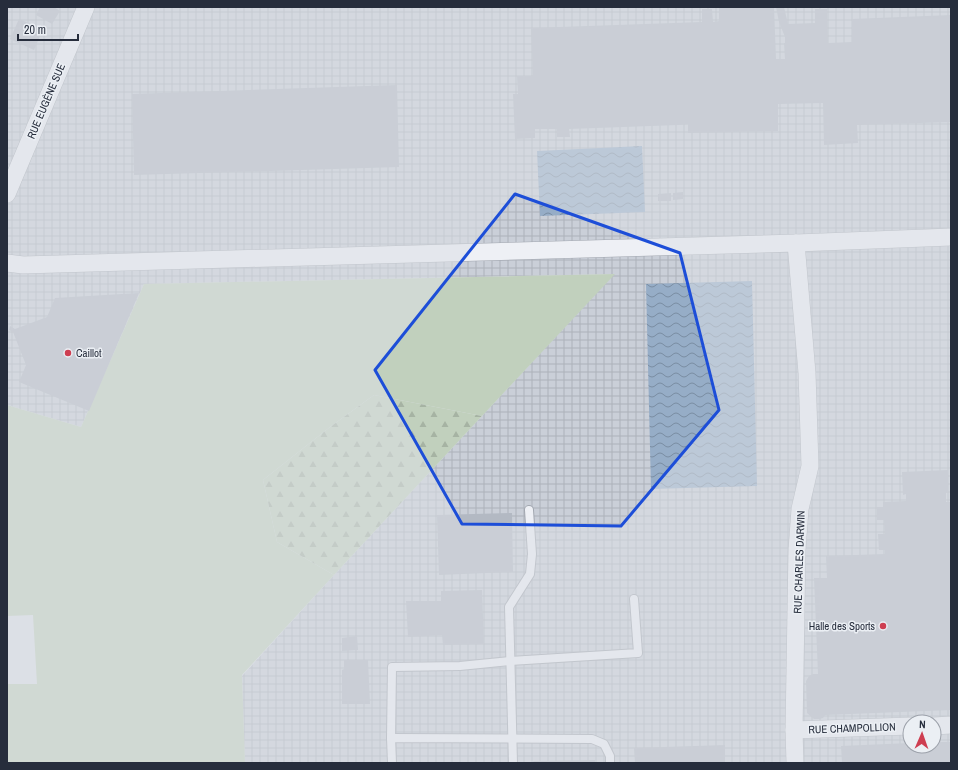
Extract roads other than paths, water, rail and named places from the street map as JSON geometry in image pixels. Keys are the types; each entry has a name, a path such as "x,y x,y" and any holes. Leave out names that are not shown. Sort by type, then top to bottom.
{"street":[{"name":"RUE EUGÈNE SUE","path":"7,194 86,7"},
{"path":"7,263 23,265 796,244 951,237"},
{"name":"RUE CHARLES DARWIN","path":"795,763 794,730 798,543 800,509 810,466 807,373 796,244"},
{"name":"RUE CHAMPOLLION","path":"794,730 902,726"}],"lane":[{"path":"513,763 509,607 530,574 532,554 529,510"},
{"path":"392,763 392,667 460,666 510,660 638,653 634,599"},
{"path":"391,738 592,739 604,744 610,756 610,763"}],"water":[{"path":"642,146 645,212 540,216 537,151"},
{"path":"752,281 757,486 651,489 646,284"}],"place":[{"name":"Caillot","path":"68,353"},
{"name":"Halle des Sports","path":"883,626"}]}
